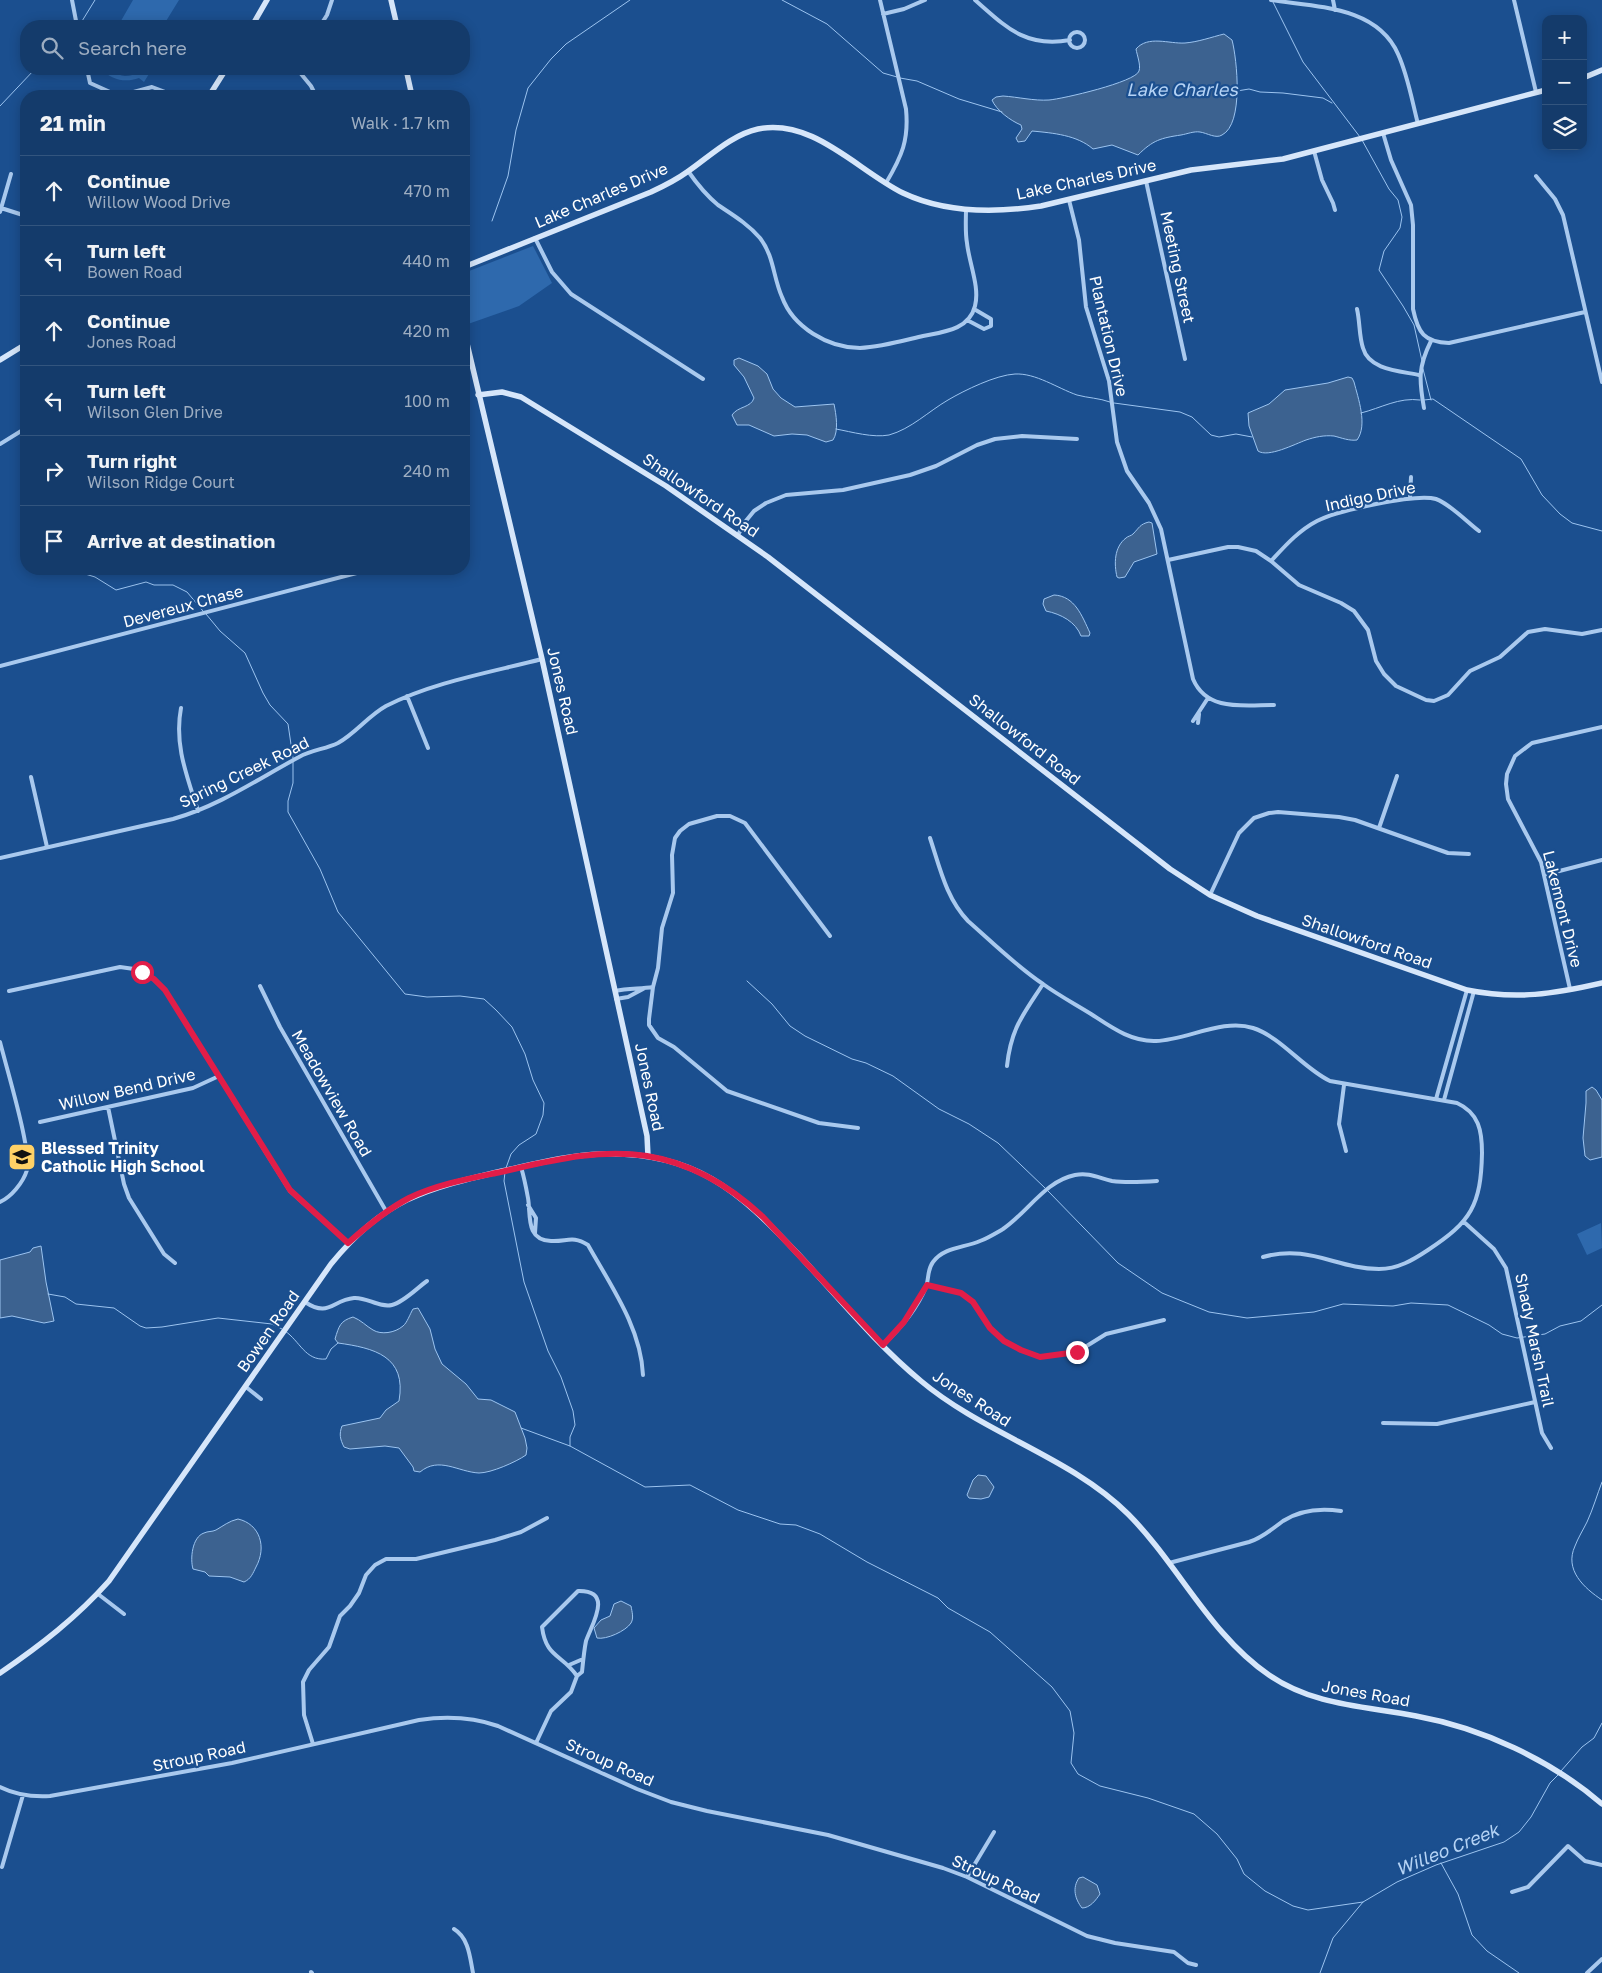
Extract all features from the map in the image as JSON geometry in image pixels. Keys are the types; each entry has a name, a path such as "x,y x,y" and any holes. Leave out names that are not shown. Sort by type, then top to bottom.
{"street":[{"path":"72,0 76,20"},
{"path":"255,20 267,0"},
{"path":"324,20 332,0"},
{"path":"391,0 395,20"},
{"path":"880,0 906,109 908,125 903,152 886,183"},
{"path":"883,14 904,10 925,0"},
{"path":"974,0 1019,36 1043,42 1070,40"},
{"path":"1271,0 1353,14 1367,20 1380,29 1391,42 1402,62 1418,124"},
{"path":"1333,0 1336,10"},
{"path":"1514,0 1536,92"},
{"path":"1076,32 1084,35 1085,40 1084,45 1079,48 1071,45 1070,40 1071,35 1076,32"},
{"path":"1587,76 1602,70"},
{"path":"88,75 90,83 105,90"},
{"path":"213,90 222,75"},
{"path":"301,75 313,90"},
{"path":"407,75 411,90"},
{"path":"143,90 152,87 160,90"},
{"name":"Lake Charles Drive","path":"470,265 651,192 688,171 740,136 759,129 780,128 797,130 814,137 903,193 924,201 945,207 1018,210 1069,200 1190,170 1263,162 1314,151 1542,91"},
{"path":"1383,133 1391,160 1411,205 1412,294 1415,320 1431,341 1449,343 1585,312"},
{"path":"1314,151 1322,180 1335,210"},
{"path":"688,171 710,198 746,224 760,238 772,260 780,294 786,308 797,322 813,333 841,345 858,348 952,330 967,320 974,309 976,295 967,243 966,209"},
{"path":"11,174 1,210 20,215"},
{"path":"1536,176 1554,199 1563,215 1602,382"},
{"name":"Meeting Street","path":"1146,181 1185,359"},
{"name":"Plantation Drive","path":"1069,200 1078,240 1086,307 1109,381 1117,442 1127,471 1156,516 1168,560 1193,679 1199,690 1208,698"},
{"path":"535,238 552,272 571,294 703,379"},
{"path":"967,320 984,329 991,326 991,319 974,309"},
{"path":"1357,310 1363,348 1367,359 1380,366 1419,375"},
{"path":"1424,408 1419,375 1431,341"},
{"path":"0,360 20,348"},
{"name":"Jones Road","path":"470,358 517,548 542,659 646,1136 648,1156 697,1171 720,1183 742,1198 763,1217 883,1345 922,1382 970,1416 1068,1470 1109,1497 1132,1519 1237,1648 1258,1667 1302,1693 1329,1702 1414,1715 1453,1725 1509,1746 1544,1764 1601,1801"},
{"name":"Shallowford Road","path":"478,395 502,392 521,397 666,486 738,535 1170,869 1210,895 1257,916 1467,990 1495,995 1516,996 1544,994 1602,983"},
{"path":"0,444 20,432"},
{"path":"738,535 754,511 780,496 794,493 843,490 910,475 936,466 977,445 994,439 1022,436 1077,439"},
{"path":"1410,498 1411,477"},
{"name":"Indigo Drive","path":"1271,561 1294,536 1318,520 1410,498 1437,499 1479,531"},
{"path":"1168,560 1238,547 1256,551 1299,585 1342,603 1354,611 1368,630 1376,661 1381,671 1396,686 1426,700 1434,700 1448,695 1470,671 1500,657 1528,632 1545,629 1582,634 1602,630"},
{"name":"Devereux Chase","path":"0,666 349,575"},
{"name":"Spring Creek Road","path":"0,858 173,819 198,811 221,801 301,755 338,742 375,713 408,696 542,659"},
{"path":"408,696 428,748"},
{"path":"1192,720 1200,712 1208,698 1225,704 1274,705"},
{"path":"181,708 178,730 179,752 198,811"},
{"path":"1198,723 1200,712"},
{"name":"Lakemont Drive","path":"1570,990 1544,875 1536,851 1508,799 1506,784 1510,765 1520,751 1532,743 1602,726"},
{"path":"1379,828 1397,776"},
{"path":"31,777 47,847"},
{"path":"1210,895 1239,833 1248,822 1260,815 1278,812 1338,816 1379,828 1448,853 1469,854"},
{"path":"830,936 745,823 737,818 724,816 695,821 680,831 672,847 673,892 662,928 658,968 653,987 649,1019 652,1031 727,1091 819,1123 858,1128"},
{"path":"930,838 947,892 958,910 1043,984 1119,1032 1141,1040 1166,1041 1230,1026 1254,1028 1278,1042 1317,1075 1330,1081 1344,1085 1457,1103 1468,1110 1477,1120 1481,1133 1480,1187 1474,1205 1464,1222 1448,1237 1415,1259 1390,1268 1367,1268 1298,1253 1280,1253 1263,1257"},
{"path":"1544,875 1602,860"},
{"path":"9,990 112,968 127,968 142,972 154,979 165,990 290,1190 348,1243"},
{"path":"1007,1066 1014,1032 1043,984"},
{"name":"Meadowview Road","path":"260,986 280,1027 386,1212"},
{"path":"615,991 626,988 643,989 653,987"},
{"path":"616,999 628,997 643,989"},
{"path":"1436,1099 1467,990"},
{"path":"1444,1100 1474,991"},
{"path":"0,1042 24,1141 27,1170 8,1199 0,1202"},
{"name":"Willow Bend Drive","path":"40,1122 193,1088 219,1076"},
{"path":"1344,1085 1339,1124 1346,1150"},
{"path":"108,1107 124,1184 129,1198 164,1254 176,1263"},
{"name":"Bowen Road","path":"1,1670 67,1625 98,1594 121,1566 305,1302 348,1243 366,1226 410,1198 435,1188 521,1167 597,1154 648,1156"},
{"path":"521,1167 528,1205 528,1218 534,1233 539,1238 549,1241 571,1238 580,1240 588,1246 626,1312 641,1352 643,1376"},
{"path":"883,1345 909,1315 927,1285 927,1275 931,1263 941,1253 979,1242 1003,1229 1051,1185 1063,1178 1090,1174 1129,1182 1157,1181"},
{"path":"528,1205 536,1218 534,1233"},
{"name":"Shady Marsh Trail","path":"1464,1222 1494,1249 1506,1268 1542,1433 1551,1448"},
{"path":"305,1302 320,1310 329,1309 347,1299 360,1298 378,1304 390,1305 399,1302 427,1281"},
{"path":"927,1285 961,1293 973,1302 990,1328 1004,1341 1040,1357 1077,1352 1106,1334 1164,1320"},
{"path":"246,1387 261,1399"},
{"path":"1383,1423 1437,1424 1536,1402"},
{"path":"1169,1563 1249,1542 1301,1512 1315,1510 1341,1511"},
{"path":"312,1744 304,1715 303,1682 309,1670 330,1647 340,1616 359,1592 366,1575 375,1565 386,1558 416,1559 495,1540 521,1532 548,1518"},
{"path":"536,1743 551,1711 570,1692 577,1676 582,1672 588,1637 598,1614 598,1604 594,1596 586,1591 578,1591 542,1626 544,1640 549,1651 570,1665 577,1676"},
{"path":"98,1594 124,1614"},
{"path":"570,1665 583,1659"},
{"name":"Stroup Road","path":"0,1787 23,1795 50,1796 232,1763 419,1720 446,1718 486,1722 637,1789 671,1802 706,1811 828,1835 943,1868 967,1877 1087,1936 1115,1943 1174,1952 1188,1963 1196,1965"},
{"path":"2,1867 23,1795"},
{"path":"967,1877 994,1832"},
{"path":"1512,1892 1528,1887 1568,1846 1585,1861 1602,1865"},
{"path":"454,1929 466,1941 473,1973"},
{"path":"1587,1973 1602,1959"}],"shaded area":[{"path":"133,0 179,0 167,20 121,20"},
{"path":"109,75 148,75 144,82 139,78 119,80"},
{"path":"533,246 552,283 519,306 470,323 470,271"},
{"path":"1601,1223 1602,1248 1587,1255 1577,1234"}],"water":[{"name":"Lake Charles","path":"1224,34 1232,40 1236,61 1237,90 1234,118 1229,129 1220,136 1193,132 1168,137 1148,146 1138,155 1112,145 1093,149 1087,144 1072,138 1032,131 1025,141 1018,142 1016,138 1022,129 1021,125 1004,115 992,100 1003,96 1049,100 1113,85 1126,80 1139,71 1136,49 1146,42 1185,43"},
{"path":"739,358 758,366 767,374 773,389 781,398 795,407 834,404 836,427 833,440 826,442 807,435 774,436 749,425 737,425 732,415 750,404 754,398 744,377 734,365 734,360"},
{"path":"1348,377 1352,378 1354,382 1360,403 1362,427 1357,440 1323,436 1306,440 1275,452 1262,453 1258,451 1249,426 1248,413 1269,404 1285,390 1328,383"},
{"path":"1149,522 1152,523 1157,554 1134,562 1125,577 1117,577 1115,561 1119,546 1142,525"},
{"path":"1054,595 1061,596 1073,603 1084,620 1090,633 1089,636 1081,636 1076,627 1067,619 1046,611 1043,604 1044,599"},
{"path":"1592,1087 1602,1100 1602,1157 1590,1160 1585,1156 1583,1138 1586,1091"},
{"path":"41,1246 54,1321 44,1323 12,1316 0,1318 0,1260 30,1252 33,1248"},
{"path":"418,1308 430,1329 435,1349 442,1364 466,1384 478,1399 491,1400 515,1412 525,1438 526,1455 503,1467 484,1473 441,1465 427,1467 420,1472 414,1471 399,1448 385,1446 350,1449 344,1447 340,1436 342,1426 380,1418 386,1410 399,1401 400,1386 398,1374 393,1364 385,1357 364,1348 338,1343 335,1339 339,1327 345,1320 353,1317 376,1332 392,1332 403,1326 413,1309"},
{"path":"978,1475 986,1476 994,1487 989,1497 981,1499 969,1498 967,1495 973,1480"},
{"path":"238,1519 252,1526 261,1544 259,1559 250,1578 244,1582 230,1577 209,1576 205,1572 193,1569 194,1544 200,1535 216,1530"},
{"path":"621,1601 631,1606 633,1617 631,1623 616,1634 605,1638 597,1638 594,1628 601,1620 610,1616 614,1604"},
{"path":"1083,1877 1097,1885 1100,1894 1095,1901 1085,1908 1082,1908 1078,1901 1075,1890 1079,1878"}],"waterway":[{"path":"83,20 95,0"},
{"path":"492,221 508,176 516,130 528,88 551,59 566,44 630,0"},
{"path":"782,0 827,24 883,73 897,77"},
{"path":"1273,2 1303,62 1360,137"},
{"path":"0,106 29,75"},
{"path":"900,78 917,81 959,99 1002,112"},
{"path":"1237,91 1249,89 1260,92 1323,98 1332,103"},
{"path":"1362,140 1389,189 1398,200 1402,217 1400,228 1384,251 1379,270 1414,325 1422,361"},
{"path":"1423,369 1431,400"},
{"path":"836,429 869,435 889,435 905,429 948,400 972,388 999,377 1015,374 1031,376 1077,395 1110,402"},
{"path":"1424,400 1433,399 1521,459 1542,495 1560,514 1572,523 1602,531"},
{"path":"1361,413 1397,401 1420,400"},
{"path":"1114,403 1180,412 1192,417 1211,435 1219,437 1236,434 1252,437"},
{"path":"88,575 116,590 146,582 154,585 173,585 187,592 203,611"},
{"path":"206,614 220,631 245,653 270,705 288,724 293,758"},
{"path":"293,762 293,783 288,801 288,812 320,869 338,912 405,994 427,997 460,996 484,999 512,1027 525,1054 533,1080 544,1103 543,1115 536,1134 519,1145 511,1154 506,1168"},
{"path":"747,981 772,1004 790,1026 805,1036 852,1059 866,1063 893,1076 939,1109 969,1124 998,1143 1045,1188"},
{"path":"505,1172 504,1181 524,1282 548,1351 561,1377 573,1411 575,1425 570,1437 570,1446"},
{"path":"1048,1191 1118,1263 1162,1293 1209,1312 1247,1318 1314,1312 1343,1304 1393,1306 1411,1303 1448,1305 1489,1325 1502,1334 1517,1338 1545,1334 1560,1326 1581,1321 1602,1305"},
{"path":"48,1294 65,1297 76,1304 114,1308 146,1328 218,1318 272,1324 282,1329"},
{"path":"285,1331 303,1350 319,1359 326,1359 331,1349 338,1343"},
{"path":"521,1428 570,1446 645,1487 690,1485 738,1510 780,1524 796,1525 820,1534 867,1562 938,1598 948,1608 990,1632 1052,1687 1070,1711 1074,1733 1071,1763 1078,1774 1100,1786 1148,1798 1194,1814 1217,1834 1237,1859 1244,1874 1265,1891 1293,1906 1308,1910 1363,1902"},
{"name":"Willeo Creek","path":"1602,1482 1572,1555 1572,1563 1578,1578 1602,1600"},
{"name":"Willeo Creek","path":"1561,1771 1582,1747 1594,1738 1602,1723"},
{"name":"Willeo Creek","path":"1320,1973 1333,1938 1363,1902 1397,1882 1436,1865 1504,1842 1519,1832 1531,1817 1550,1783 1559,1774"},
{"path":"1441,1863 1458,1894 1472,1935 1487,1951 1519,1973"}],"place":[{"name":"Blessed Trinity Catholic High School","path":"22,1157"}],"route":[{"path":"142,972 148,974 165,990 290,1190 299,1201 348,1243 366,1226 397,1204 435,1188 575,1156 597,1154 648,1156 697,1171 720,1183 742,1198 763,1217 883,1345 904,1322 927,1285 961,1293 980,1310 990,1328 1004,1341 1021,1350 1040,1357 1077,1352"}]}
